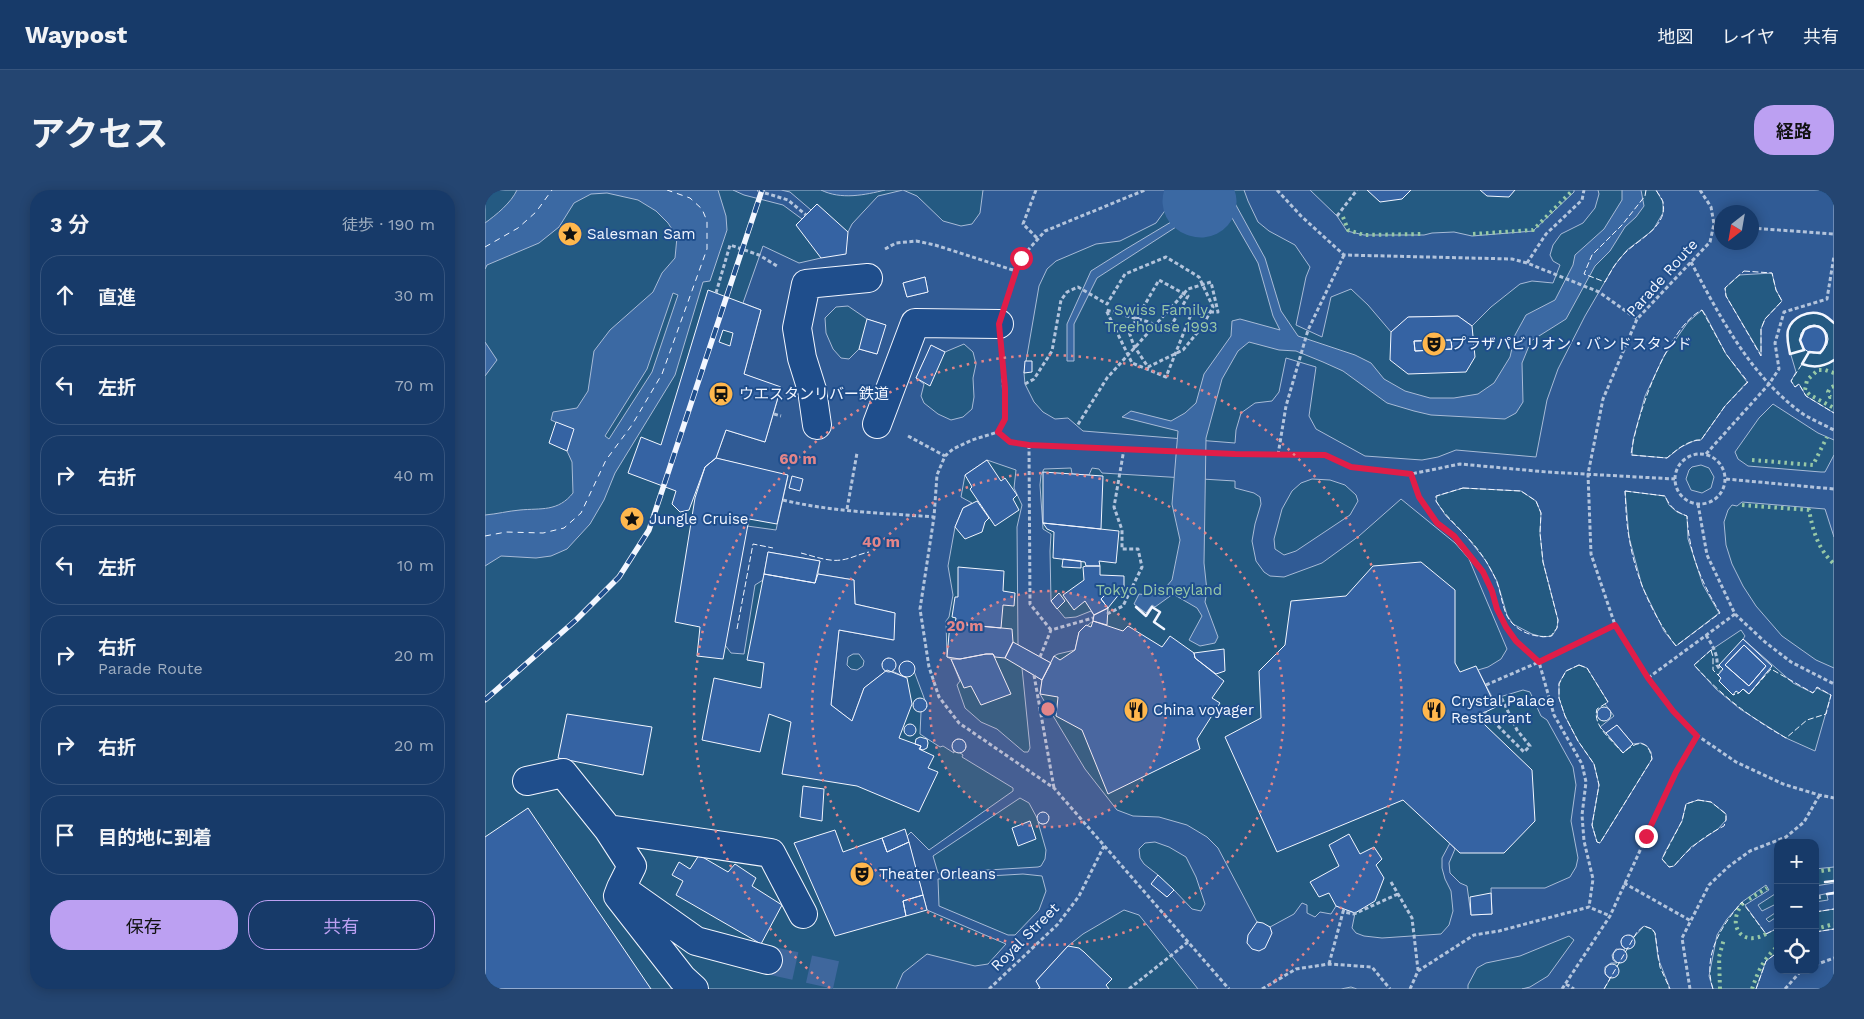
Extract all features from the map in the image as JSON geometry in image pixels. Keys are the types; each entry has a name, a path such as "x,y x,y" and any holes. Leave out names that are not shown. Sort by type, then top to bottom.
{"street":[{"path":"817,425 812,390 802,358 797,328 806,284 867,278"},
{"path":"877,424 915,323 999,324"},
{"path":"527,781 563,773 608,829 633,866 618,896 682,978 694,989"},
{"path":"608,829 771,852 803,914"},
{"path":"621,888 696,941 768,960"}],"path":[{"path":"1035,190 1023,224 1038,239"},
{"path":"1145,190 1045,231 1021,258 999,324 1005,388 1005,419 998,432 972,440 953,449 945,456 937,475 934,516 920,610 929,667 939,697 959,723 1054,788 1229,989"},
{"path":"1277,190 1301,216 1344,254 1512,259 1527,263 1599,292 1637,319"},
{"path":"1337,216 1357,190"},
{"path":"1527,263 1546,234 1582,200 1584,190"},
{"path":"1700,190 1711,207 1714,224"},
{"path":"765,193 788,200 806,215"},
{"name":"Parade Route","path":"1714,224 1710,242 1637,319 1603,399 1588,474 1591,554 1615,625 1648,678 1673,711 1697,736 1735,762 1783,784 1834,798"},
{"path":"1759,229 1834,234"},
{"path":"867,278 883,251 896,243 916,241 935,245 1016,271"},
{"path":"716,293 730,245 759,255 806,284"},
{"path":"1278,455 1286,406 1308,330 1344,254"},
{"path":"1706,454 1769,384 1779,369 1775,343 1784,312 1827,299 1834,256"},
{"path":"1025,384 1034,379 1052,351 1061,300 1067,292 1078,287 1107,304 1125,274 1166,257 1199,277 1203,284 1213,307 1210,314 1202,327 1183,350 1175,355 1166,359 1148,367 1138,353 1133,346 1129,332 1133,324 1137,317 1141,310 1159,280 1180,292 1188,296 1167,333 1155,326 1149,322 1141,320 1132,317 1123,315 1115,312 1106,310 1127,354 1132,363 1166,376 1173,360 1176,352 1179,344 1193,312 1209,312 1218,312 1211,282 1203,284 1188,289 1182,296 1163,316 1157,323 1151,330 1138,344 1132,350 1126,357 1107,378 1077,426"},
{"path":"1691,262 1731,335 1745,356 1769,384 1804,414 1834,430"},
{"path":"998,432 1010,442 1029,445 1278,455 1325,455 1351,467 1411,474 1460,464 1675,479"},
{"path":"1029,445 1030,604 1051,630"},
{"path":"1107,614 1123,606 1142,568 1138,549 1122,550 1123,530 1114,507 1124,449"},
{"path":"847,509 858,452"},
{"path":"1706,454 1715,458 1725,471 1724,489 1709,503 1698,504 1690,502 1678,490 1675,479 1676,470 1681,462 1688,457 1706,454"},
{"path":"1411,474 1419,497 1437,523 1454,536 1483,572 1506,627 1516,641 1539,662 1554,715 1582,764 1586,782 1582,815 1584,841 1593,879 1589,907"},
{"path":"1725,479 1834,489"},
{"path":"783,500 847,509 934,516"},
{"path":"1698,504 1707,555 1719,584 1735,614 1765,642 1791,662 1834,684"},
{"path":"1648,678 1735,614"},
{"path":"1051,630 1093,618"},
{"path":"1485,685 1539,662 1615,625"},
{"path":"1040,657 1051,630"},
{"path":"1706,636 1714,648 1717,666 1721,671"},
{"path":"1034,675 1054,788"},
{"path":"1484,712 1524,752 1530,746 1517,730 1501,697"},
{"path":"1562,989 1610,916 1676,772 1697,736"},
{"path":"1690,989 1682,938 1709,885 1728,867 1750,851 1786,838 1804,822 1819,795"},
{"name":"Royal Street","path":"989,989 1058,924 1079,896 1104,846"},
{"path":"1391,882 1412,918 1418,970 1410,989"},
{"path":"1625,883 1691,921"},
{"path":"1329,964 1344,910 1354,914 1398,894"},
{"path":"1819,895 1820,901"},
{"path":"1418,970 1474,935 1499,931 1589,907 1610,916"},
{"path":"1129,989 1188,942"},
{"path":"1819,964 1834,958"},
{"path":"1262,989 1296,969 1329,964 1372,967 1390,989"},
{"path":"1785,989 1798,974"},
{"path":"1566,984 1574,989"}],"green space":[{"name":"Tokyo Disneyland","path":"485,190 1834,190 1834,989 485,989"}],"shaded area":[{"path":"517,190 718,190 726,216 727,230 710,281 703,282 675,375 615,473 604,500 590,524 567,549 551,556 536,558 501,556 485,566 485,515 516,510 549,508 561,503 573,493 572,462 567,451 573,430 551,420 553,412 577,408 588,391 594,351 610,330 653,292 662,273 675,258 677,237 668,223 656,211 638,200 607,193 591,194 574,203 559,227 539,243 487,265 485,269 485,223 511,200","holes":["673,293 678,295 652,372 609,439 605,436 647,369"]},
{"path":"733,190 781,190 790,192 811,210 802,219 783,205 744,195"},
{"path":"821,190 885,190 845,196"},
{"path":"903,190 917,196 943,221 961,226 972,224 980,213 983,190 1180,190 1156,223 1120,241 1096,244 1056,261 1047,269 1039,286 1024,373 1025,384 1034,402 1043,412 1055,419 1068,418 1083,431 1235,443 1236,430 1241,413 1255,403 1272,401 1279,392 1286,358 1316,367 1309,416 1316,429 1365,456 1422,460 1438,457 1456,450 1536,457 1547,400 1558,369 1585,316 1614,266 1627,250 1653,230 1663,213 1663,202 1656,190 1834,190 1834,323 1821,314 1812,313 1800,316 1792,322 1788,331 1788,345 1796,372 1791,381 1795,387 1799,384 1806,396 1834,413 1834,440 1818,433 1773,404 1759,418 1735,452 1738,459 1748,466 1821,472 1825,472 1834,455 1834,537 1825,509 1742,502 1737,506 1732,505 1724,522 1726,545 1732,564 1756,606 1782,636 1816,660 1834,668 1834,867 1819,869 1819,839 1774,839 1774,895 1758,905 1762,911 1774,905 1774,914 1766,919 1769,922 1774,919 1774,930 1766,934 1745,905 1769,890 1766,885 1742,902 1727,919 1717,935 1709,976 1713,989 1669,989 1658,958 1655,933 1652,929 1644,926 1634,937 1630,935 1623,937 1621,941 1622,946 1625,948 1624,950 1616,949 1612,955 1613,960 1617,963 1611,963 1605,967 1605,974 1610,979 1604,989 1522,989 1530,987 1548,976 1574,940 1569,936 1520,956 1486,963 1477,968 1468,985 1468,989 1357,989 1351,987 1341,989 1198,989 1139,915 1124,910 1083,934 1068,946 1036,981 1040,988 1038,989 896,989 903,973 927,954 975,966 988,964 1006,944 927,910 907,836 911,832 929,850 1013,791 1013,788 962,757 963,755 959,752 964,751 966,747 963,740 957,739 953,742 954,753 943,746 940,747 920,734 921,712 927,707 914,667 909,661 902,663 899,668 903,676 892,671 895,666 894,660 888,658 884,660 882,664 886,671 864,688 852,721 831,705 839,630 893,640 895,613 855,604 854,580 818,574 820,561 768,552 763,580 755,585 744,654 731,653 725,645 747,526 776,530 788,476 716,458 726,430 765,442 781,388 744,374 761,310 743,303 763,246 799,263 821,258 848,232 852,224 878,196","holes":["1772,273 1776,290 1782,301 1765,319 1761,329 1761,355 1726,296 1725,288 1739,275","925,277 928,292 907,297 903,283","848,306 867,319 885,325 877,354 859,349 849,359 841,358 833,349 826,333 825,318 836,307","1702,310 1726,354 1747,382 1725,406 1701,440 1696,440 1681,447 1667,458 1632,455 1633,440 1645,396 1664,356 1688,322","964,344 973,352 976,364 973,378 974,397 972,409 963,417 951,420 938,414 924,403 921,396 924,384 916,378 931,346 945,352","987,460 1016,470 1014,488 1022,505 1017,527 1018,645 1051,663 1054,656 1075,650 1079,632 1093,621 1094,615 1091,611 1076,617 1065,618 1051,601 1051,534 1043,529 1040,485 1044,469 1071,468 1072,474 1089,475 1092,468 1099,469 1102,473 1235,481 1235,488 1254,493 1260,497 1261,504 1252,541 1256,561 1264,572 1270,576 1284,577 1322,563 1359,536 1401,499 1455,543 1469,559 1507,649 1501,659 1488,667 1478,670 1493,699 1523,690 1530,692 1541,716 1547,720 1573,767 1576,785 1571,821 1578,858 1576,867 1570,877 1545,888 1491,888 1492,914 1471,915 1467,886 1460,883 1450,873 1449,863 1455,849 1450,843 1442,858 1442,868 1451,891 1453,911 1449,925 1441,934 1382,938 1364,936 1356,933 1352,928 1355,913 1336,906 1331,914 1320,912 1315,917 1307,913 1307,905 1302,903 1294,914 1270,927 1257,922 1218,848 1207,837 1187,825 1159,817 1133,816 1117,810 1085,769 1040,694 1042,680 1022,668 1030,748 1028,752 1024,752 997,729 981,722 965,708 957,685 960,681 951,659 947,657 946,621 949,617 953,595 948,566 955,527 963,508 972,503 961,497 965,475","1701,465 1709,468 1714,477 1711,488 1702,493 1691,490 1686,479 1692,467","1312,479 1330,480 1345,485 1356,495 1358,501 1350,515 1296,551 1284,555 1275,549 1274,539 1282,509 1292,491 1301,483","1463,488 1521,491 1536,501 1541,513 1540,533 1543,562 1558,620 1557,628 1552,636 1543,637 1532,634 1513,624 1507,615 1497,581 1486,561 1467,537 1446,516 1436,501 1437,496","1625,491 1665,496 1669,505 1677,512 1687,516 1688,539 1703,585 1719,613 1676,646 1664,631 1642,586 1629,537","1741,630 1745,636 1743,639 1793,683 1813,693 1817,688 1831,695 1815,751 1786,738 1740,709 1716,689 1694,665 1711,650","853,654 859,654 864,661 863,666 857,670 851,669 847,665 848,657","1579,665 1587,668 1608,702 1605,704 1614,716 1600,727 1606,733 1617,725 1633,744 1641,743 1647,746 1651,752 1652,759 1600,843 1597,842 1592,825 1599,785 1594,764 1578,741 1565,716 1559,698 1559,683 1566,671","1020,798 1029,803 1037,818 1042,812 1049,816 1047,823 1042,824 1038,822 1046,850 1045,859 1041,866 938,873 933,856","1698,800 1711,802 1726,814 1726,820 1718,829 1691,847 1674,866 1669,867 1662,859 1682,821 1686,804","1155,842 1169,847 1186,857 1196,877 1205,904 1201,911 1192,909 1174,890 1167,897 1152,884 1158,875 1144,864 1140,858 1139,849 1145,843","1023,874 1042,876 1046,891 1039,910 1015,935 1008,935 939,906 938,879"]},
{"path":"1195,190 1223,190 1231,196 1265,258 1281,311 1298,336 1355,355 1371,363 1384,379 1405,391 1430,398 1454,398 1478,394 1494,383 1510,357 1515,335 1526,315 1555,300 1573,265 1575,255 1604,229 1622,200 1622,190 1641,190 1644,206 1625,227 1610,251 1595,266 1566,319 1531,341 1522,363 1523,402 1516,413 1505,419 1431,415 1414,411 1387,403 1343,371 1296,351 1279,350 1249,342 1238,351 1222,379 1206,438 1204,563 1207,591 1205,602 1218,637 1215,643 1200,646 1189,640 1202,616 1197,608 1173,594 1155,607 1152,605 1146,613 1134,604 1139,594 1147,595 1152,593 1166,587 1172,580 1180,540 1172,504 1178,431 1122,417 1131,411 1171,421 1185,413 1196,403 1204,374 1231,336 1232,321 1240,319 1280,330 1273,316 1258,263 1224,204 1202,191 1193,216 1097,278 1074,324 1074,361 1067,361 1067,324 1091,271 1186,213"},
{"path":"1244,190 1310,190 1337,216 1347,231 1364,235 1424,235 1454,232 1472,236 1533,231 1574,190 1598,190 1599,194 1595,208 1583,223 1561,234 1553,245 1550,255 1553,261 1560,265 1553,283 1532,281 1520,284 1491,307 1472,326 1458,316 1409,317 1391,332 1368,305 1351,289 1331,297 1322,337 1296,325 1306,277 1310,267 1295,245 1269,231 1258,222"},
{"path":"485,342 497,360 485,376"},
{"path":"1834,883 1834,892 1819,895 1819,885"},
{"path":"1834,894 1834,909 1819,911 1819,901 1828,900 1827,895"},
{"path":"1834,929 1834,989 1756,989 1766,961 1774,955 1774,974 1819,974 1819,931"}],"building":[{"path":"1367,190 1411,190 1402,199 1380,202"},
{"path":"1480,190 1515,190 1509,197 1487,196"},
{"path":"817,204 848,232 846,254 821,258 796,225"},
{"path":"925,277 928,292 907,297 903,283"},
{"path":"708,290 761,310 744,374 781,387 765,442 726,430 716,458 705,467 689,510 680,512 672,504 676,491 628,473 641,437 661,445"},
{"path":"1458,316 1472,326 1475,357 1466,372 1408,374 1390,360 1391,332 1408,317","holes":["1451,340 1452,349 1415,351 1414,341"]},
{"path":"867,319 886,325 877,354 859,349"},
{"path":"1814,325 1824,329 1828,339 1824,349 1814,353 1804,349 1800,339 1804,329"},
{"path":"723,330 733,333 730,346 719,342"},
{"path":"1451,340 1452,349 1415,351 1414,341"},
{"path":"931,345 945,352 930,386 916,378"},
{"path":"1025,361 1032,361 1032,372 1024,373"},
{"path":"556,422 574,429 567,451 549,443"},
{"path":"716,458 788,475 777,524 749,519 723,659 697,656 700,627 675,622 695,498 705,467"},
{"path":"987,460 1001,481 1005,478 1017,495 1013,499 1019,510 995,526 970,489 972,487 965,475"},
{"path":"1043,472 1103,476 1101,529 1043,523"},
{"path":"792,476 803,479 800,491 789,488"},
{"path":"977,501 989,518 985,522 982,532 965,539 955,527 963,508"},
{"path":"1043,523 1119,531 1116,563 1099,561 1100,566 1086,566 1085,562 1053,558 1054,532 1047,529"},
{"path":"768,552 820,561 815,583 764,574"},
{"path":"1063,559 1081,561 1081,568 1062,567"},
{"path":"1421,562 1455,590 1455,663 1460,672 1476,666 1496,707 1481,714 1485,725 1532,770 1535,821 1504,853 1460,853 1403,800 1277,852 1225,737 1261,718 1259,671 1285,645 1291,601 1346,596 1373,566"},
{"path":"1100,566 1100,575 1124,576 1124,588 1116,587 1114,592 1106,594 1101,599 1108,608 1094,615 1085,601 1074,610 1063,595 1084,580 1083,567"},
{"path":"958,567 1004,571 1003,591 1015,593 1014,606 1003,605 1001,628 955,624 956,618 952,617 955,597 958,597"},
{"path":"764,574 815,583 818,574 854,580 855,604 895,613 894,640 839,630 831,705 852,721 864,688 887,670 907,678 912,704 899,738 921,746 919,749 934,756 928,768 938,772 919,812 857,786 782,774 791,722 769,714 760,752 702,740 714,678 761,688 764,663 747,660"},
{"path":"1116,587 1124,588 1108,608 1101,599 1106,594 1114,592"},
{"path":"1059,593 1065,601 1057,609 1051,601"},
{"path":"1108,608 1107,625 1093,621 1094,615"},
{"name":"China voyager","path":"1093,621 1123,631 1128,626 1162,647 1170,636 1194,653 1195,658 1224,681 1212,698 1220,703 1197,739 1200,749 1108,794 1082,730 1056,716 1058,697 1040,694 1042,680 1054,656 1060,660 1075,650 1079,632 1086,625 1091,627"},
{"path":"950,623 1012,629 1013,642 1005,658 995,657 993,654 960,659 947,657"},
{"path":"1743,639 1772,666 1749,694 1743,689 1739,693 1736,691 1733,695 1719,681 1721,678 1718,675 1723,669 1719,665","holes":["1744,645 1766,666 1749,686 1725,665"]},
{"path":"1013,642 1051,663 1042,680 1005,658"},
{"path":"1744,645 1766,666 1749,686 1725,665"},
{"path":"1224,649 1225,671 1216,674 1195,658 1194,653"},
{"path":"993,654 1011,694 981,705 971,686 964,688 951,659"},
{"path":"889,658 894,660 896,665 894,670 889,672 884,670 882,665 884,660"},
{"path":"907,661 915,669 907,677 899,669"},
{"path":"917,698 923,698 927,705 923,712 917,712 913,708 913,702"},
{"path":"1604,707 1609,709 1611,714 1609,719 1604,721 1599,719 1597,714 1599,709"},
{"path":"567,714 652,727 643,775 558,758"},
{"path":"910,724 916,730 910,736 904,730"},
{"path":"1617,725 1633,744 1623,753 1606,733"},
{"path":"920,737 927,739 928,743 927,748 923,750 920,749 921,746 915,744 916,739"},
{"path":"959,739 964,741 966,746 964,751 959,753 954,751 952,746 954,741"},
{"path":"803,786 824,789 822,821 800,817"},
{"path":"528,808 651,989 485,989 485,837"},
{"path":"1043,812 1049,818 1043,824 1037,818"},
{"path":"1030,821 1036,839 1018,846 1012,828"},
{"path":"905,829 909,842 887,852 882,838"},
{"name":"Theater Orleans","path":"835,830 843,852 882,838 887,852 909,842 923,895 903,901 906,916 835,936 794,843"},
{"path":"1349,834 1360,854 1374,847 1382,859 1376,865 1384,878 1375,901 1355,913 1336,906 1329,893 1319,897 1310,882 1339,866 1329,845"},
{"path":"699,855 728,872 735,864 756,878 752,886 782,905 761,944 676,895 683,881 672,875 679,862 690,869"},
{"path":"1158,875 1174,890 1167,897 1151,884"},
{"path":"1491,893 1492,914 1471,915 1470,897"},
{"path":"923,895 927,910 906,916 903,901"},
{"path":"1257,922 1270,927 1272,933 1265,948 1259,951 1252,949 1247,943 1248,935"},
{"path":"1625,935 1631,935 1635,942 1631,949 1625,949 1621,945 1621,939"},
{"path":"1068,946 1079,948 1112,979 1106,985 1109,989 1038,989 1040,988 1036,981"},
{"path":"1617,949 1623,949 1627,956 1623,963 1617,963 1613,959 1613,953"},
{"path":"1609,964 1615,964 1619,971 1615,978 1609,978 1605,974 1605,968"}],"ferry route":[{"path":"485,247 518,228 536,212 552,190"},
{"path":"485,536 506,532 543,533 564,528 581,513 606,460 632,425 662,374 707,249 707,221 702,209 690,198 667,190"}],"tunnel":[{"path":"768,960 836,975"}],"railway":[{"path":"485,700 576,620 619,577 649,530 762,190"}],"hedge":[{"path":"1473,234 1533,230 1573,190"},
{"path":"1343,217 1348,230 1364,235 1422,234"},
{"path":"1834,373 1818,370 1807,380 1805,390 1810,395 1834,408"},
{"path":"1834,386 1828,392 1830,397 1834,397"},
{"path":"1752,460 1813,465 1827,437"},
{"path":"1742,505 1809,510 1817,539 1828,558 1834,564"},
{"path":"1819,871 1834,869"},
{"path":"1749,899 1767,888"},
{"path":"1743,903 1736,919 1736,926 1739,932 1749,938 1757,938 1766,934"},
{"path":"1819,928 1834,924"},
{"path":"1720,989 1719,957 1724,939"},
{"path":"1752,989 1762,965 1774,950"}],"fence":[{"path":"1646,190 1645,196 1622,225 1592,255 1584,274 1605,282 1623,254 1652,231 1661,218 1663,211 1663,201 1656,190"},
{"path":"1744,271 1772,273 1776,290 1782,301 1765,319 1761,329 1761,356 1726,296 1725,288 1744,271"},
{"path":"1702,310 1726,354 1748,382 1725,406 1701,440 1687,444 1667,458 1631,455 1646,398 1665,354 1689,320 1702,310"},
{"path":"1834,360 1818,366 1802,364 1791,381 1795,387 1799,384 1806,396 1834,413"},
{"path":"1463,488 1521,491 1536,501 1541,513 1540,533 1543,562 1558,620 1557,628 1551,636 1530,634 1520,630 1512,623 1506,614 1498,585 1487,562 1436,501 1436,496 1463,488"},
{"path":"1625,491 1665,496 1674,509 1687,516 1690,543 1697,567 1720,613 1676,646 1652,608 1635,566 1628,531 1625,491"},
{"path":"737,629 753,544 773,548"},
{"path":"801,553 836,560 848,559 869,552"},
{"path":"1711,650 1713,670 1721,678 1719,681 1733,695 1743,689 1749,694 1771,669 1813,693 1817,687 1831,695 1826,714 1807,720 1786,738 1737,705 1715,687 1694,665 1711,650"},
{"path":"1579,665 1587,668 1608,702 1597,709 1596,715 1604,733 1623,753 1632,746 1641,744 1647,747 1652,759 1600,843 1597,842 1592,825 1599,785 1594,764 1578,741 1565,716 1559,698 1559,684 1566,671 1579,665"},
{"path":"1698,800 1711,802 1726,814 1724,826 1703,839 1674,866 1669,867 1662,859 1682,821 1686,804 1698,800"},
{"path":"1713,989 1710,965 1715,942 1727,921 1742,902 1766,934 1776,929"},
{"path":"1819,911 1834,909"},
{"path":"1604,989 1637,932 1644,926 1652,929 1655,933 1660,967 1670,989"},
{"path":"1819,931 1834,929"},
{"path":"1756,989 1766,961 1774,955"}],"wall":[{"path":"1834,323 1823,315 1816,313 1806,314 1793,321 1787,336 1790,354 1804,350 1800,340 1804,330 1816,326 1821,328 1826,336 1824,347 1820,353 1809,352 1802,364 1818,366 1834,360"},
{"path":"1136,607 1146,616 1152,607 1160,612 1154,622 1164,629"},
{"path":"1825,882 1834,881"},
{"path":"1827,894 1834,893"}],"place":[{"name":"Salesman Sam","path":"570,234"},
{"name":"プラザパビリオン・バンドスタンド","path":"1434,344"},
{"name":"ウエスタンリバー鉄道","path":"721,394"},
{"name":"Jungle Cruise","path":"632,519"},
{"name":"China voyager","path":"1136,710"},
{"name":"Crystal Palace Restaurant","path":"1434,710"},
{"name":"Theater Orleans","path":"862,874"}],"route":[{"path":"1021,258 999,324 1005,388 1005,419 998,432 1010,442 1029,445 1235,454 1325,455 1351,467 1411,474 1419,497 1437,523 1454,536 1483,572 1492,591 1497,609 1516,641 1539,662 1593,634 1615,625 1648,678 1673,711 1697,736 1676,772 1646,836"}],"park label":[{"name":"Swiss Family Treehouse 1993","path":"1161,318"}]}
